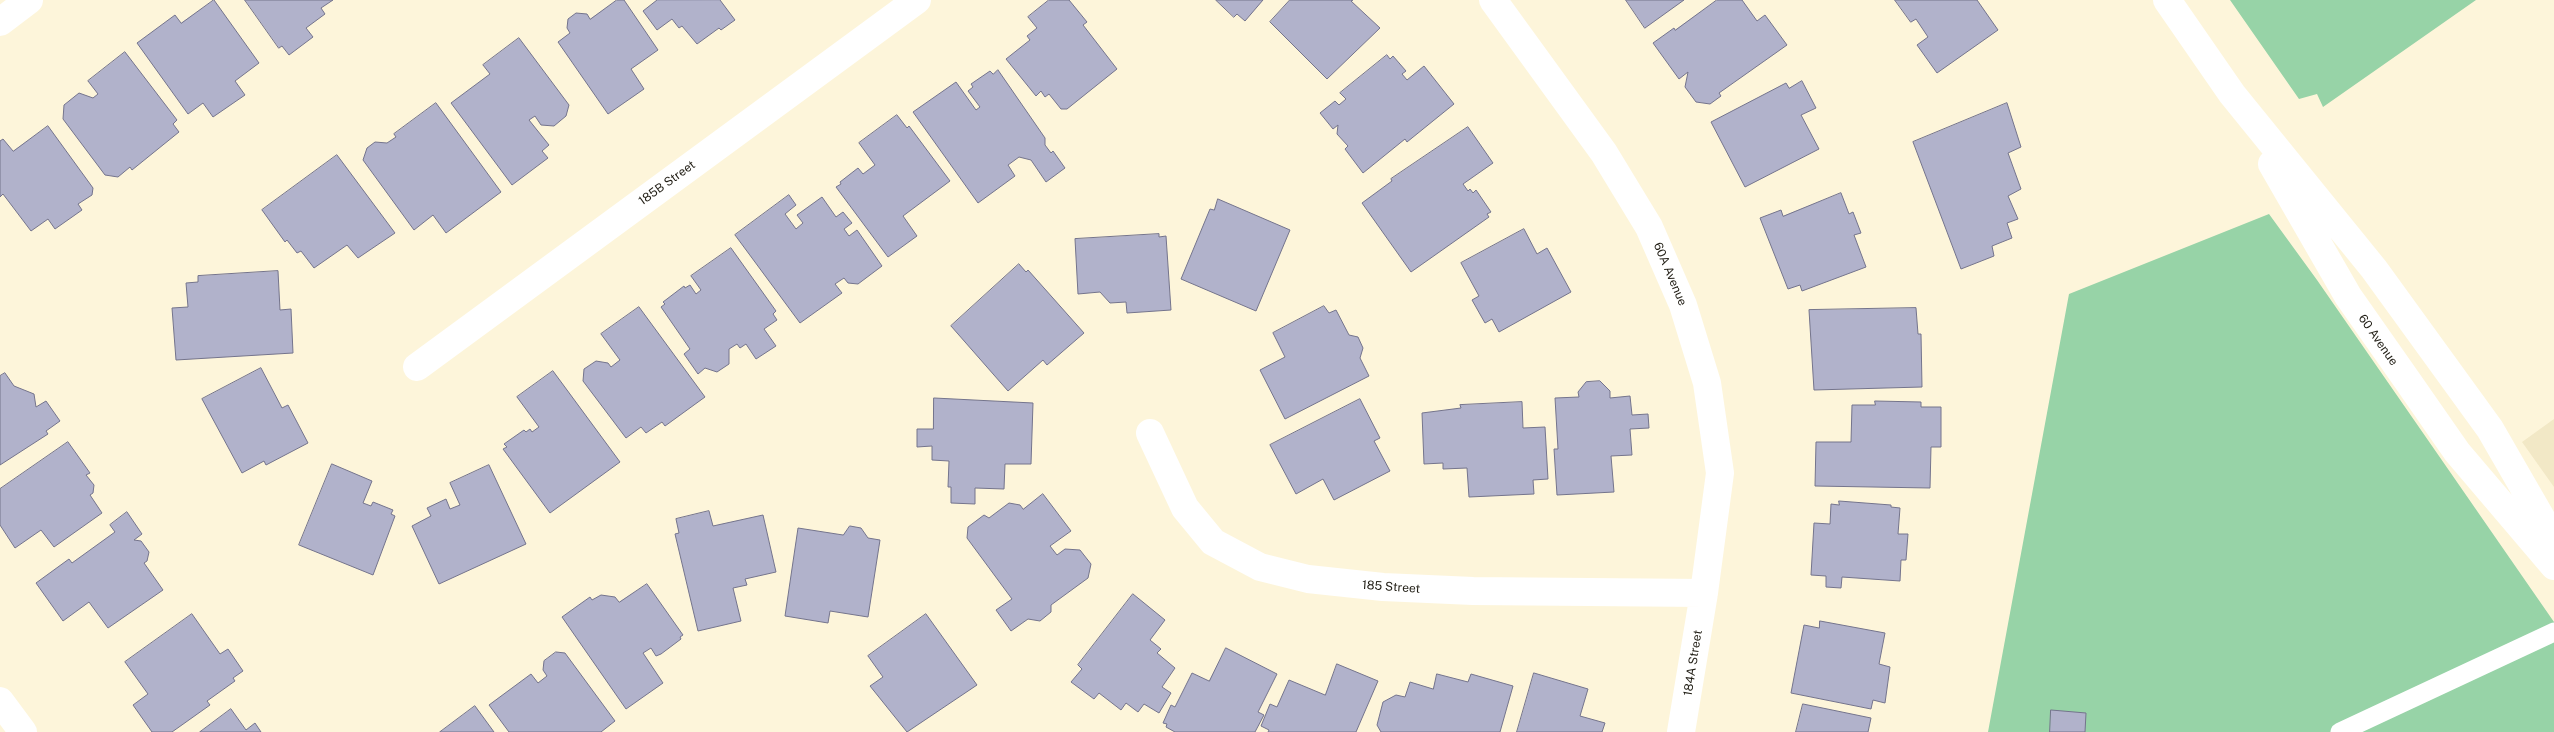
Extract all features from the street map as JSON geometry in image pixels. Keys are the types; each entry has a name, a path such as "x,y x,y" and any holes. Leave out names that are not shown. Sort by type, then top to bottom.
{"street":[{"path":"0,22 29,0"},
{"name":"185B Street","path":"417,367 917,0"},
{"name":"60A Avenue","path":"1493,0 1604,154 1649,227 1684,305 1707,383 1720,473 1704,593"},
{"name":"60 Avenue","path":"2167,0 2232,94 2374,269 2478,413 2554,540"},
{"name":"60 Avenue","path":"2232,94 2348,296 2457,452 2554,566"},
{"name":"185 Street","path":"1150,433 1185,508 1214,542 1260,567 1308,579 1383,587 1473,591 1704,593"},
{"name":"184A Street","path":"1682,732 1704,593"},
{"path":"0,701 23,732"}],"lane":[{"path":"2340,732 2554,632"}],"shaded area":[{"path":"2554,419 2554,487 2522,442"}],"green space":[{"path":"2230,0 2476,0 2323,107 2317,94 2299,99"},
{"path":"2269,214 2317,280 2554,622 2554,732 1988,732 2069,294"}],"building":[{"path":"214,0 259,63 235,81 245,95 213,117 203,103 188,114 137,43 175,15 181,23"},
{"path":"245,0 333,0 321,8 325,14 306,28 313,37 289,55 282,46 279,48"},
{"path":"617,0 624,0 658,50 631,69 644,89 608,114 558,42 570,33 567,28 568,19 576,13 587,14 590,19"},
{"path":"657,0 720,0 735,20 721,30 719,28 697,44 682,26 679,28 672,19 657,30 643,11"},
{"path":"1049,0 1069,0 1087,22 1083,25 1117,69 1067,109 1061,109 1049,94 1045,97 1041,91 1036,96 1006,59 1030,40 1027,36 1037,28 1028,17"},
{"path":"1216,0 1263,0 1245,21 1237,14 1234,17"},
{"path":"1290,0 1353,0 1351,1 1380,28 1327,79 1270,22"},
{"path":"1626,0 1684,0 1645,28"},
{"path":"1717,0 1742,0 1757,21 1765,15 1787,45 1719,93 1721,96 1710,104 1696,102 1685,87 1688,72 1679,79 1653,43"},
{"path":"1895,0 1977,0 1998,30 1937,73 1917,45 1928,37 1916,19 1911,22"},
{"path":"519,38 569,105 566,116 554,126 541,125 535,116 529,120 549,145 542,151 548,158 512,185 451,103 490,74 483,65"},
{"path":"125,52 177,120 173,124 179,132 132,170 130,167 118,177 105,175 63,119 64,105 79,93 93,98 98,94 88,81"},
{"path":"1387,55 1390,59 1393,56 1406,71 1402,74 1407,80 1424,66 1454,104 1407,142 1405,139 1363,173 1345,149 1348,146 1337,134 1338,125 1333,129 1320,113 1335,101 1339,105 1346,99 1340,93"},
{"path":"998,70 1045,138 1045,145 1051,153 1053,151 1065,168 1046,182 1031,160 1019,157 1008,165 1015,176 978,203 913,112 956,82 976,110 980,107 968,91 973,87 971,84 990,71 993,74"},
{"path":"1802,81 1816,108 1801,115 1819,149 1745,187 1711,122 1786,83 1789,88"},
{"path":"436,103 501,192 446,233 433,215 414,230 363,160 367,148 375,142 387,143 396,137 394,134"},
{"path":"2007,103 2021,147 2008,153 2021,189 2008,196 2018,219 2007,223 2012,238 1992,246 1994,256 1961,269 1913,142"},
{"path":"897,115 907,128 909,126 950,181 903,216 917,236 888,257 836,187 858,168 863,174 875,165 859,143"},
{"path":"48,126 93,188 92,195 78,204 82,210 55,229 48,219 31,231 3,194 0,197 0,141 3,139 13,151"},
{"path":"1468,127 1493,163 1463,184 1468,191 1470,189 1473,193 1476,190 1491,212 1487,214 1489,217 1411,272 1362,203 1392,181 1391,179"},
{"path":"337,155 395,233 358,258 347,245 314,268 301,251 297,253 287,240 285,242 262,210"},
{"path":"1841,193 1849,214 1853,212 1861,233 1854,235 1866,267 1802,291 1800,285 1788,289 1760,218 1781,210 1783,216"},
{"path":"789,195 796,205 785,214 796,229 803,223 797,215 822,197 836,217 843,212 852,223 844,229 849,236 857,230 882,266 858,284 848,283 844,278 835,284 842,293 800,323 735,235"},
{"path":"1218,199 1290,230 1256,311 1181,279 1210,209 1214,210"},
{"path":"1524,229 1537,254 1547,248 1571,292 1499,332 1492,319 1485,323 1472,300 1479,296 1461,263"},
{"path":"1159,234 1159,237 1166,236 1171,310 1127,313 1126,302 1110,303 1100,292 1078,294 1075,239"},
{"path":"731,248 776,311 773,314 777,320 764,329 776,346 756,359 746,344 740,348 737,344 729,349 729,364 717,372 705,368 698,374 684,354 690,349 661,307 665,304 663,302 684,286 685,288 690,285 696,294 701,290 691,276"},
{"path":"1019,264 1026,272 1028,270 1084,333 1047,365 1043,360 1008,391 951,326"},
{"path":"278,271 280,310 291,309 293,353 176,360 172,308 188,307 186,283 198,282 198,276"},
{"path":"1324,306 1329,313 1336,310 1349,335 1358,337 1363,348 1360,358 1369,376 1285,419 1260,370 1285,357 1273,333"},
{"path":"639,307 705,397 665,426 662,422 646,433 641,427 626,438 583,381 584,369 596,361 608,363 611,367 620,360 601,334"},
{"path":"1916,308 1918,334 1921,334 1922,387 1814,390 1809,310"},
{"path":"261,368 282,408 288,405 308,443 266,465 264,461 242,473 202,399"},
{"path":"553,371 620,462 550,513 503,449 507,447 504,444 524,430 526,432 530,429 532,432 539,427 517,397"},
{"path":"5,373 14,386 34,394 36,407 46,401 60,421 46,431 48,434 0,465 0,376"},
{"path":"1600,381 1610,391 1610,398 1630,396 1632,415 1648,414 1649,428 1630,429 1632,455 1611,456 1614,492 1557,495 1554,449 1558,449 1555,398 1579,397 1578,392 1586,382"},
{"path":"934,398 1033,403 1031,464 1005,464 1004,489 975,488 975,504 951,503 951,487 948,487 949,461 932,460 932,446 917,447 917,429 933,429"},
{"path":"1360,399 1380,438 1374,441 1390,471 1334,500 1323,479 1296,494 1270,445"},
{"path":"1875,401 1921,402 1921,407 1941,407 1941,447 1931,447 1930,488 1815,486 1816,442 1851,442 1852,405 1875,405"},
{"path":"1522,402 1523,428 1545,427 1548,479 1533,480 1534,494 1469,497 1467,468 1443,469 1443,463 1424,464 1422,413 1461,408 1460,405"},
{"path":"68,442 90,473 86,475 94,485 93,493 90,495 102,513 54,547 41,530 15,548 0,525 0,489"},
{"path":"332,464 372,481 363,503 371,506 373,502 393,510 391,514 395,516 373,575 299,545"},
{"path":"489,465 526,544 439,584 412,526 431,516 427,508 446,499 450,509 460,505 450,483"},
{"path":"1043,494 1071,531 1050,546 1057,555 1065,549 1080,550 1091,564 1088,578 1051,605 1051,612 1040,621 1028,619 1011,631 996,610 1012,599 967,538 968,527 984,515 989,518 1009,503 1020,505 1023,509"},
{"path":"1839,501 1891,505 1891,507 1900,508 1898,534 1908,534 1906,560 1901,560 1900,581 1842,577 1841,588 1826,587 1826,576 1811,575 1814,523 1830,524 1831,504 1839,505"},
{"path":"709,511 713,526 763,515 776,572 745,579 747,585 733,588 741,621 698,631 675,534 679,533 676,519"},
{"path":"127,512 142,534 134,540 141,541 149,552 147,561 144,563 163,590 108,628 89,602 63,621 36,583 69,559 72,563 115,532 110,525"},
{"path":"850,526 861,528 868,538 880,540 868,617 830,611 828,623 785,616 798,528 843,535"},
{"path":"647,584 683,635 680,637 681,639 661,654 656,656 651,648 643,653 663,683 626,709 562,617 590,597 592,600 601,595 615,597 619,602"},
{"path":"1133,594 1165,620 1150,640 1161,649 1157,653 1175,668 1162,687 1171,693 1159,713 1144,704 1138,712 1126,703 1121,710 1099,693 1094,699 1071,682 1082,669 1078,665"},
{"path":"192,614 220,654 228,649 243,671 233,678 235,681 207,701 210,705 172,732 152,732 133,705 148,694 125,662"},
{"path":"926,614 977,685 907,732 870,686 883,677 868,656"},
{"path":"1820,621 1885,633 1879,664 1890,667 1885,703 1873,700 1871,709 1791,693 1804,625 1819,628"},
{"path":"1226,648 1277,674 1258,712 1264,715 1255,732 1175,732 1166,727 1167,724 1163,723 1171,705 1175,707 1192,673 1209,681"},
{"path":"556,652 565,653 615,721 601,732 509,732 489,705 531,674 538,683 547,676 543,670 544,661"},
{"path":"1337,664 1378,681 1356,732 1268,732 1269,730 1261,726 1270,704 1277,707 1289,680 1325,695"},
{"path":"1534,673 1588,689 1580,716 1605,723 1602,732 1517,732"},
{"path":"1437,674 1468,682 1471,674 1513,686 1500,732 1381,732 1377,725 1383,702 1396,695 1405,697 1410,682 1433,689"},
{"path":"1803,704 1871,718 1868,732 1796,732"},
{"path":"475,706 494,732 440,732"},
{"path":"231,709 246,730 255,723 261,732 200,732"},
{"path":"2051,710 2086,713 2085,732 2050,732"}]}
